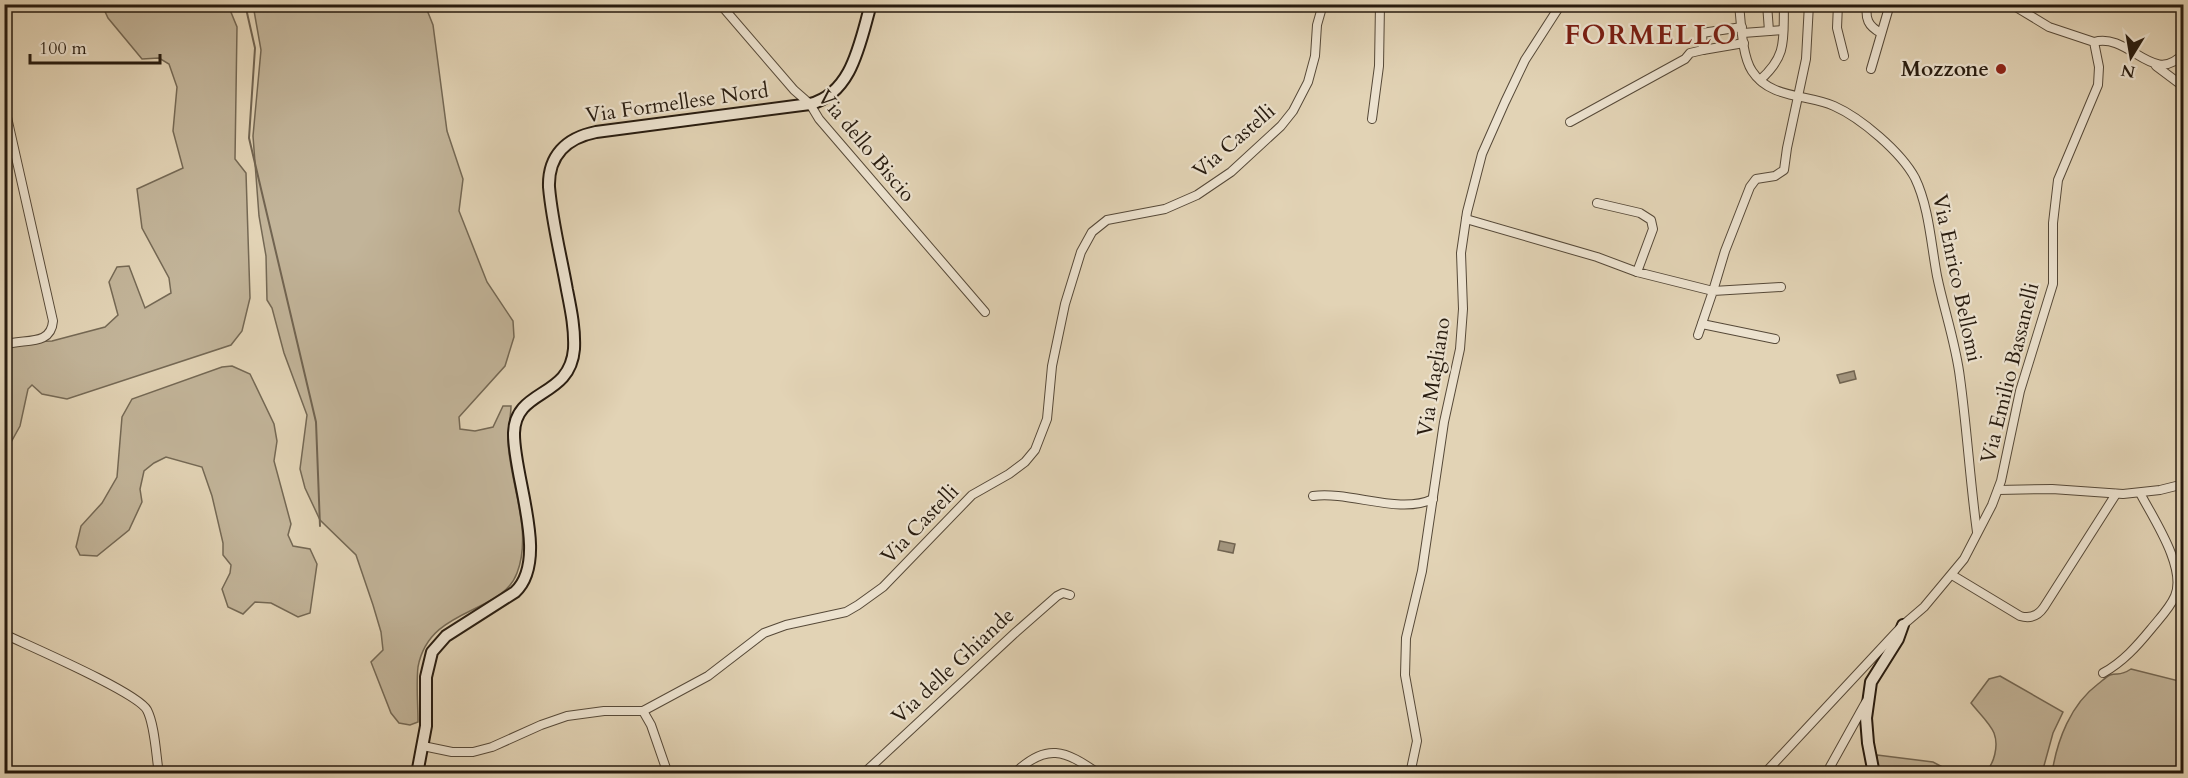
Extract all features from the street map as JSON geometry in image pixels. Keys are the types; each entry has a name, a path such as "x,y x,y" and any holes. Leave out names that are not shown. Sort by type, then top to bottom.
{"street":[{"name":"Via dello Biscio","path":"720,4 794,90 810,104 819,119 985,312"},
{"name":"Via Formellese Nord","path":"417,774 426,718 426,677 432,652 446,636 515,592 524,581 529,568 530,544 514,438 514,424 523,407 564,378 570,368 573,352 572,316 549,187 551,167 558,152 575,138 596,132 810,104 828,97 845,79 871,4"},
{"name":"Via Castelli","path":"423,746 452,752 473,752 492,747 535,727 567,716 604,711 643,711 708,676 764,633 790,624 840,614 864,602 897,574 972,495 1009,474 1029,458 1038,445 1045,428 1052,366 1065,304 1080,256 1089,236 1097,226 1107,220 1172,207 1197,195 1231,172 1281,126 1299,102 1310,77 1315,56 1317,25 1323,4"},
{"path":"1372,119 1379,66 1380,4"},
{"name":"Via Magliano","path":"1410,774 1415,755 1416,735 1406,675 1405,647 1422,571 1444,422 1461,342 1463,300 1461,253 1466,219 1482,154 1505,102 1524,60 1562,4"},
{"path":"1739,4 1748,65 1760,80 1778,61 1783,46 1784,4"},
{"path":"1767,4 1769,31"},
{"path":"1698,335 1725,250 1750,187 1756,179 1775,176 1784,170 1807,52 1809,4"},
{"path":"1838,4 1837,28 1844,56"},
{"path":"1867,4 1867,20 1871,27 1881,33"},
{"path":"1871,69 1890,4"},
{"path":"2011,4 2049,27 2094,42 2103,40 2116,42 2155,65 2184,87"},
{"path":"1703,50 1702,33 1783,30"},
{"name":"Via Emilio Bassanelli","path":"1764,774 1952,575 1964,559 1998,490 2022,383 2053,284 2053,223 2058,180 2098,85 2099,67 2094,42"},
{"path":"1570,122 1685,59 1690,53 1744,43"},
{"path":"2155,65 2169,64 2184,53"},
{"name":"Via Enrico Bellomi","path":"1760,80 1772,88 1834,106 1857,120 1894,152 1916,182 1927,218 1941,294 1958,365 1977,532"},
{"path":"4,104 53,321 51,332 46,337 4,345"},
{"path":"1597,203 1640,213 1651,220 1653,229 1637,272"},
{"path":"1466,219 1597,256 1637,272 1713,291 1781,287"},
{"path":"1702,324 1775,339"},
{"path":"1998,490 2052,489 2116,494 2140,493 2184,484"},
{"path":"2103,673 2122,660 2146,635 2170,605 2177,588 2174,562 2140,493"},
{"path":"1952,575 2020,616 2028,618 2036,615 2044,607 2116,494"},
{"path":"1313,496 1337,495 1408,504 1424,503 1433,499"},
{"name":"Via delle Ghiande","path":"863,774 1057,596 1063,593 1070,595"},
{"path":"1874,774 1866,730 1867,701 1871,682 1898,639 1903,625"},
{"path":"4,634 142,703 149,716 159,774"},
{"path":"1826,774 1867,701"},
{"path":"643,711 651,725 668,774"},
{"path":"1014,774 1032,757 1049,752 1074,759 1099,774"}],"shaded area":[{"path":"102,5 228,5 237,27 235,159 246,173 250,298 242,331 231,345 67,399 42,394 32,385 28,389 20,426 5,453 5,349 25,342 52,341 105,327 118,315 109,282 117,267 129,266 145,308 171,293 169,278 142,228 137,189 183,168 173,131 177,87 169,64 159,58 142,59 108,18"},
{"path":"253,5 425,5 433,25 447,131 463,179 459,211 487,282 513,321 514,337 505,366 459,417 460,429 475,431 493,427 503,406 511,406 508,442 523,541 517,573 509,587 497,597 450,622 436,632 425,647 418,667 418,722 410,725 399,723 391,713 371,662 383,650 381,632 356,555 320,520 305,488 300,469 307,415 284,353 272,308 267,300 266,256 259,216 253,136 261,50"},
{"path":"232,366 250,374 274,424 277,441 274,461 291,524 288,535 293,546 310,549 317,564 310,613 298,617 271,603 255,602 243,614 228,607 222,589 230,573 231,565 223,555 223,543 212,496 202,467 166,457 154,463 144,471 140,489 142,502 129,530 97,556 80,555 76,547 81,526 102,503 117,477 122,417 132,399 222,367"},
{"path":"1854,371 1856,379 1840,383 1837,375"},
{"path":"1220,541 1235,544 1233,553 1218,550"},
{"path":"2131,669 2183,682 2183,773 2052,773 2062,736 2080,702 2088,692 2108,676"},
{"path":"2000,676 2063,712 2053,733 2042,773 1985,773 1995,754 1994,733 1971,703 1989,679"},
{"path":"1877,755 1933,762 1950,771 1961,773 1878,773"}],"waterway":[{"path":"245,4 255,48 249,138 316,422 320,526"}],"place":[{"name":"Mozzone","path":"2001,69"}],"district":[{"name":"FORMELLO","path":"1651,35"}]}
